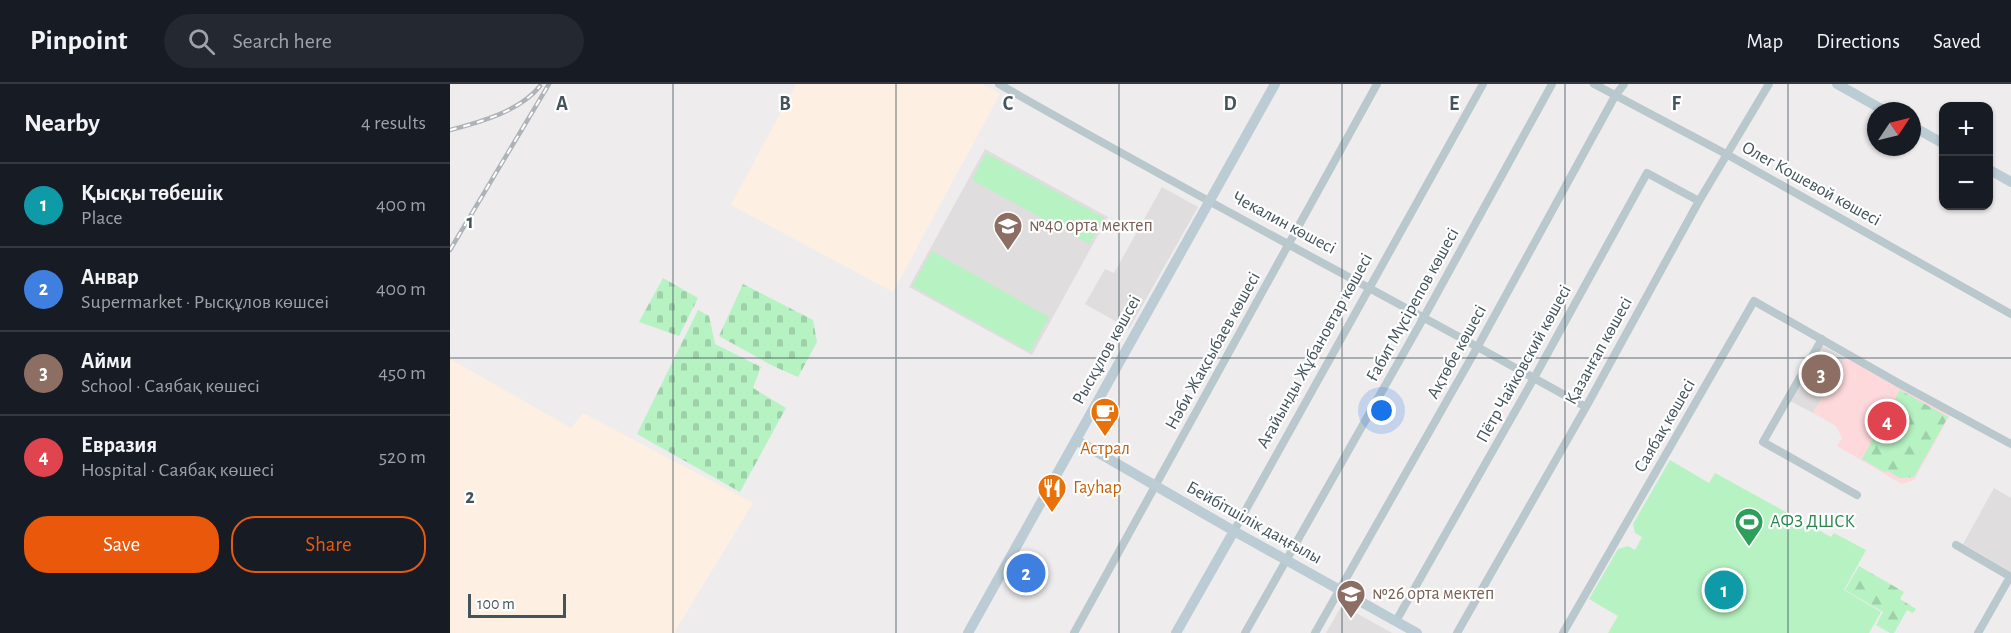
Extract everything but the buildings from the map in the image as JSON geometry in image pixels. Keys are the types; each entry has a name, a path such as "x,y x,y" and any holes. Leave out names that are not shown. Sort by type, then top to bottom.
{"street":[{"name":"Чекалин көшесі","path":"999,84 1586,407"},
{"name":"Рысқұлов көшсеі","path":"968,633 1275,84"},
{"name":"Нәби Жақсыбаев көшесі","path":"1074,633 1377,84"},
{"name":"Ағайынды Жұбановтар көшесі","path":"1176,633 1483,84"},
{"name":"Ғабит Мүсірепов көшесі","path":"1245,633 1424,317 1552,84"},
{"name":"Олег Кошевой көшесі","path":"1594,84 1728,155 2011,314"},
{"name":"Ақтөбе көшесі","path":"1315,633 1478,346 1615,96 1624,84"},
{"name":"Қазанғап көшесі","path":"1457,633 1586,407 1699,201 1768,84"},
{"path":"1837,84 1869,102"},
{"path":"1921,131 1939,141"},
{"path":"1993,171 2011,182"},
{"name":"Пётр Чайковский көшесі","path":"1396,621 1647,173 1699,201"},
{"name":"Саябақ көшесі","path":"1563,633 1754,301 2011,444"},
{"path":"1822,339 1763,442 1857,495"},
{"name":"Бейбітшілік даңғылы","path":"1076,440 1418,633"},
{"path":"1956,545 2010,577 1978,633"}],"shaded area":[{"path":"796,84 982,84 1000,94 893,292 731,205"},
{"name":"№40 орта мектеп","path":"985,149 1108,217 1032,355 909,287"},
{"path":"1162,187 1198,207 1129,329 1085,304 1105,269 1114,273"},
{"path":"1821,345 1845,358 1813,413 1790,401"},
{"path":"1845,358 1950,415 1914,480 1902,484 1837,446 1842,438 1836,426 1813,413"},
{"path":"450,359 571,428 583,413 753,503 674,633 450,633"},
{"path":"1994,488 2011,498 2011,572 1963,544"},
{"name":"№26 орта мектеп","path":"1342,605 1392,633 1326,633"}],"green space":[{"path":"986,153 1104,218 1089,244 972,180"},
{"path":"932,251 1049,317 1030,352 912,286"},
{"path":"663,278 698,298 679,336 639,322"},
{"path":"743,284 813,320 817,342 798,377 719,336"},
{"path":"698,310 709,316 715,344 761,367 753,388 786,408 740,492 637,434"},
{"path":"1900,390 1948,417 1914,477 1899,478 1862,459"},
{"name":"АФЗ ДШСК","path":"1670,460 1709,483 1715,473 1831,537 1834,533 1866,550 1844,590 1881,612 1869,633 1608,633 1618,616 1589,599 1618,549 1628,546 1635,550 1642,537 1635,533 1633,524"},
{"path":"1859,566 1904,592 1900,599 1916,609 1913,613 1907,610 1894,633 1876,625 1883,612 1845,590"}],"railway":[{"path":"450,250 549,84"},
{"path":"450,130 511,109 532,95 540,86"}],"place":[{"name":"№40 орта мектеп","path":"1008,252"},
{"name":"Айми","path":"1821,374"},
{"name":"Евразия","path":"1887,421"},
{"name":"Астрал","path":"1105,438"},
{"name":"Гауhар","path":"1052,514"},
{"name":"АФЗ ДШСК","path":"1749,548"},
{"name":"Анвар","path":"1026,573"},
{"name":"Қысқы төбешік","path":"1724,590"},
{"name":"№26 орта мектеп","path":"1351,620"}]}
